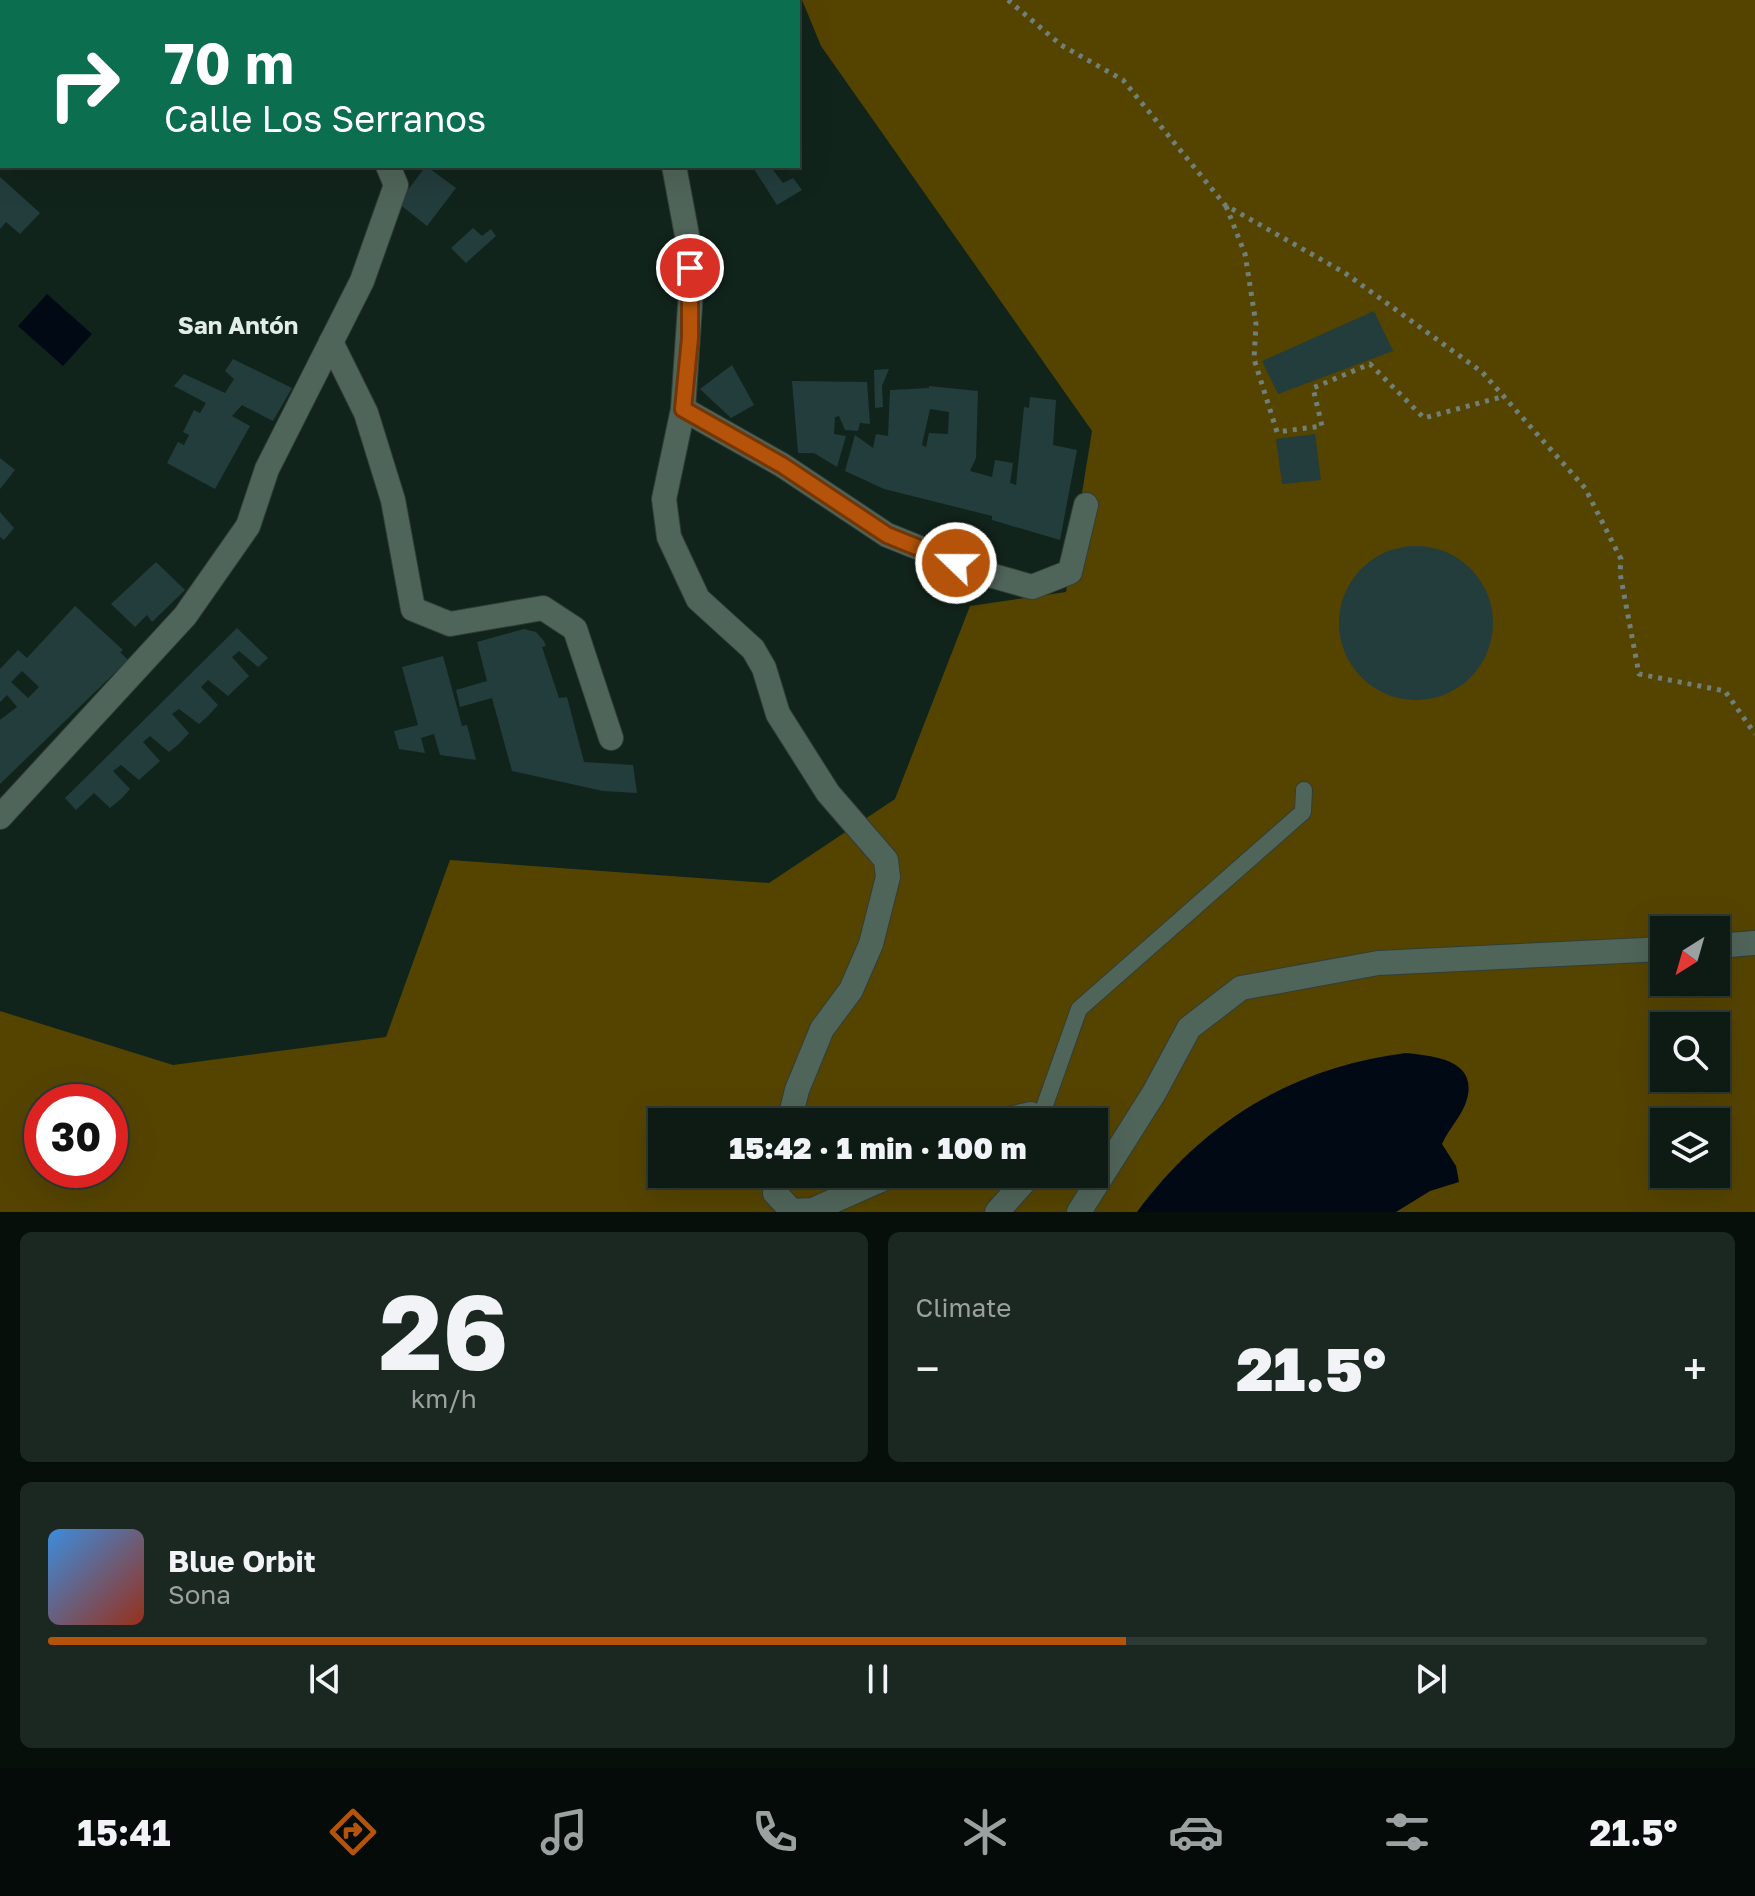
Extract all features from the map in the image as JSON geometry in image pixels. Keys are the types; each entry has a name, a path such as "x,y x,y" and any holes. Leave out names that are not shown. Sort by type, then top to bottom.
{"street":[{"path":"0,817 185,616 248,526 267,469 362,281 396,185 389,168"},
{"path":"674,168 689,246 691,291 683,409 664,499 669,537 698,599 753,649 786,727 828,793 886,860 888,877 871,944 851,990 822,1029 792,1108"},
{"path":"331,342 366,413 393,500 413,609 450,624 543,608 575,629 611,738"},
{"path":"683,409 782,465 887,535 979,572 1032,587 1070,572 1086,505"},
{"path":"1730,945 1755,943"},
{"path":"1079,1212 1154,1093 1189,1028 1241,988 1378,963 1650,950"},
{"path":"776,1188 775,1193 792,1211 813,1210 862,1188"},
{"path":"997,1212 1018,1188"}],"lane":[{"path":"1046,1108 1079,1009 1303,812 1304,790"}],"path":[{"path":"1008,0 1061,45 1123,80 1225,205 1245,254 1256,324 1254,359 1277,432 1322,426 1313,388 1370,364 1424,418 1505,396"},
{"path":"1225,205 1345,273 1482,372 1585,488 1621,559 1620,573 1639,674 1725,691 1755,734"}],"shaded area":[{"path":"802,0 1755,0 1755,1212 0,1212 0,1011 173,1065 386,1037 450,860 769,883 895,799 970,606 1066,592 1092,431 821,46"},
{"path":"47,294 92,334 63,366 18,326"},
{"path":"1406,1053 1440,1058 1466,1075 1469,1086 1465,1105 1442,1144 1456,1166 1459,1182 1430,1191 1396,1212 1137,1212 1192,1151 1222,1125 1255,1104 1289,1085 1326,1071"}],"building":[{"path":"424,168 456,188 427,226 398,203"},
{"path":"753,168 772,168 783,183 793,178 802,190 777,205"},
{"path":"0,177 40,213 20,234 6,222 0,229"},
{"path":"473,228 482,236 491,229 496,236 466,263 451,248"},
{"path":"1374,311 1393,351 1278,394 1262,361"},
{"path":"233,359 292,388 273,421 242,405 232,416 250,426 215,489 167,463 178,442 184,445 189,435 183,432 194,410 200,413 206,403 174,386 184,374 225,393 234,379 225,371"},
{"path":"732,365 754,405 731,418 700,389"},
{"path":"889,369 882,386 883,407 875,408 874,370"},
{"path":"792,381 867,382 870,424 860,423 858,431 845,430 839,416 835,417 834,434 846,436 837,467 814,453 798,453"},
{"path":"929,388 978,391 976,458 970,471 992,477 995,460 1013,463 1010,483 1016,485 1024,407 1029,408 1030,397 1056,400 1053,445 1077,450 1060,540 992,520 992,516 884,489 845,471 855,435 873,448 876,434 888,436 890,390","holes":["930,409 949,412 948,434 929,433 926,447 922,445"]},
{"path":"1315,434 1321,480 1282,484 1276,439"},
{"path":"0,458 15,470 0,489"},
{"path":"0,512 14,528 4,540 0,537"},
{"path":"1416,546 1445,552 1470,569 1487,594 1493,623 1487,652 1470,677 1445,694 1416,700 1387,694 1362,677 1345,652 1339,623 1345,594 1362,569 1387,552"},
{"path":"156,562 185,590 152,622 147,615 135,627 111,604"},
{"path":"75,606 123,650 120,652 128,660 0,784 0,720 17,707 7,695 0,702 0,669 18,650 27,658","holes":["22,671 39,687 28,698 11,682"]},
{"path":"237,628 268,658 258,667 239,651 232,657 249,676 228,696 208,680 201,687 218,705 208,716 199,724 179,709 172,714 189,733 179,744 169,752 150,736 143,742 160,761 139,780 121,765 113,771 130,789 122,798 110,808 94,793 76,810 65,798"},
{"path":"524,629 536,632 544,641 546,646 542,647 559,698 567,697 584,762 633,765 637,793 603,791 512,771 492,698 460,707 456,690 487,681 477,642"},
{"path":"443,656 462,726 467,725 476,760 440,755 434,734 421,738 425,753 399,749 394,731 418,725 402,667"}],"district":[{"name":"San Antón","path":"238,324"}],"route":[{"path":"690,268 690,338 683,409 782,465 887,535 956,563"}]}
